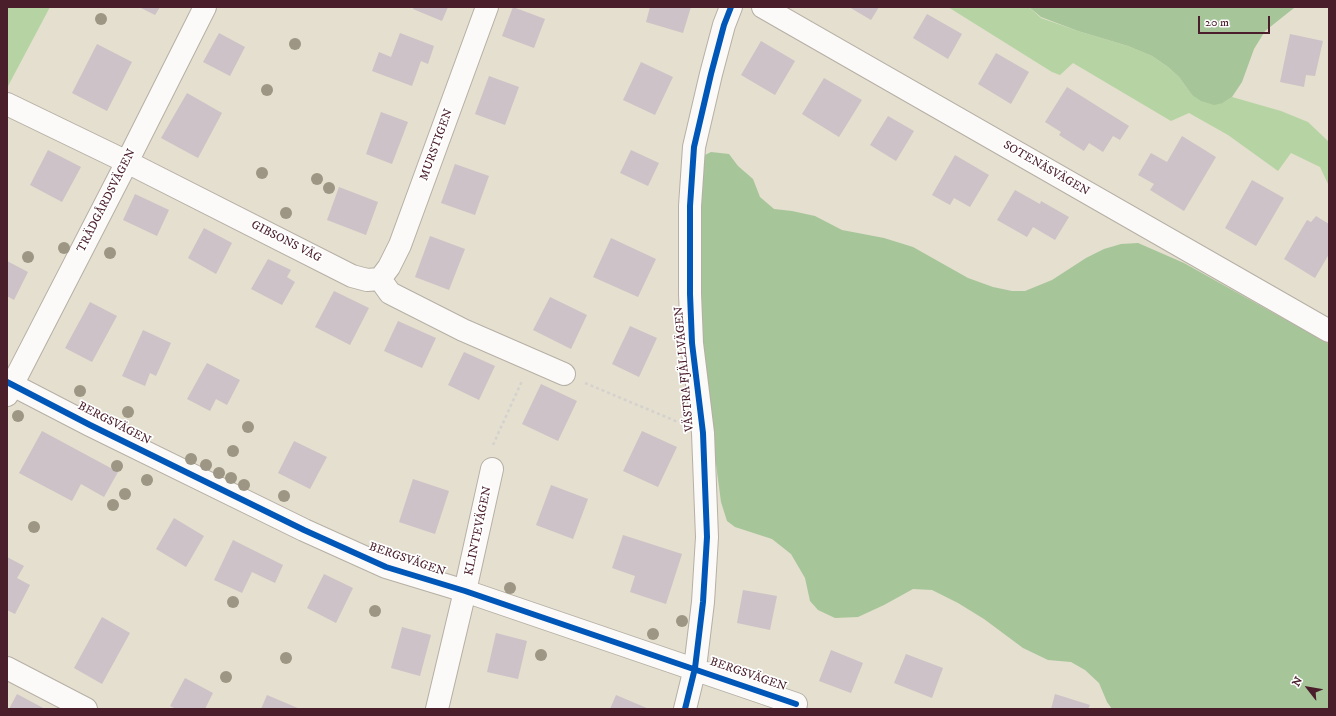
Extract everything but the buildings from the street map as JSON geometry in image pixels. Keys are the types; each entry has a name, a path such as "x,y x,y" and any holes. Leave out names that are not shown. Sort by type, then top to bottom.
{"street":[{"name":"TRÄDGÅRDSVÄGEN","path":"9,387 127,162 205,7"},
{"name":"MURSTIGEN","path":"380,279 389,267 400,245 487,7"},
{"name":"VÄSTRA FJÄLLVÄGEN","path":"685,709 695,668 703,602 707,537 703,433 692,343 690,294 690,206 694,147 711,74 724,25 731,7"},
{"name":"SOTENÄSVÄGEN","path":"763,7 1329,331"},
{"name":"GIBSONS VÄG","path":"7,104 127,162 352,276 367,280 380,279"},
{"path":"380,279 390,293 463,330 531,361 564,374"},
{"name":"BERGSVÄGEN","path":"9,387 304,530 386,567 465,591 695,668 796,704"},
{"name":"KLINTEVÄGEN","path":"437,709 492,470"},
{"path":"7,668 86,709"}],"path":[{"path":"492,470 491,450 531,361"},
{"path":"564,374 703,433"}],"green space":[{"path":"7,7 50,7 7,88"},
{"path":"948,7 1029,7 1041,18 1128,46 1152,56 1179,77 1192,95 1223,103 1232,97 1281,111 1308,122 1329,142 1329,186 1320,167 1291,153 1278,171 1228,135 1189,113 1171,121 1073,63 1060,75 1052,72"},
{"path":"1029,7 1298,7 1294,8 1265,31 1254,49 1242,82 1232,97 1223,103 1214,105 1201,101 1192,95 1179,77 1152,56 1128,46 1078,31 1041,17"},
{"path":"711,152 729,154 738,166 753,179 760,197 774,209 815,216 842,230 884,238 913,247 968,278 993,287 1012,291 1025,291 1052,280 1086,258 1104,249 1121,244 1138,243 1184,263 1329,344 1329,709 1112,709 1107,702 1099,683 1085,670 1071,662 1048,660 1023,648 984,619 958,603 932,590 913,589 858,617 835,618 818,610 810,601 805,578 791,554 772,539 735,527 727,521 721,502 692,283 703,156"}],"cycle path":[{"path":"685,709 695,668 703,602 707,537 703,433 692,343 690,294 690,206 694,147 711,74 724,25 731,7"},
{"path":"7,382 90,425 304,530 386,567 465,591 796,704"}]}
